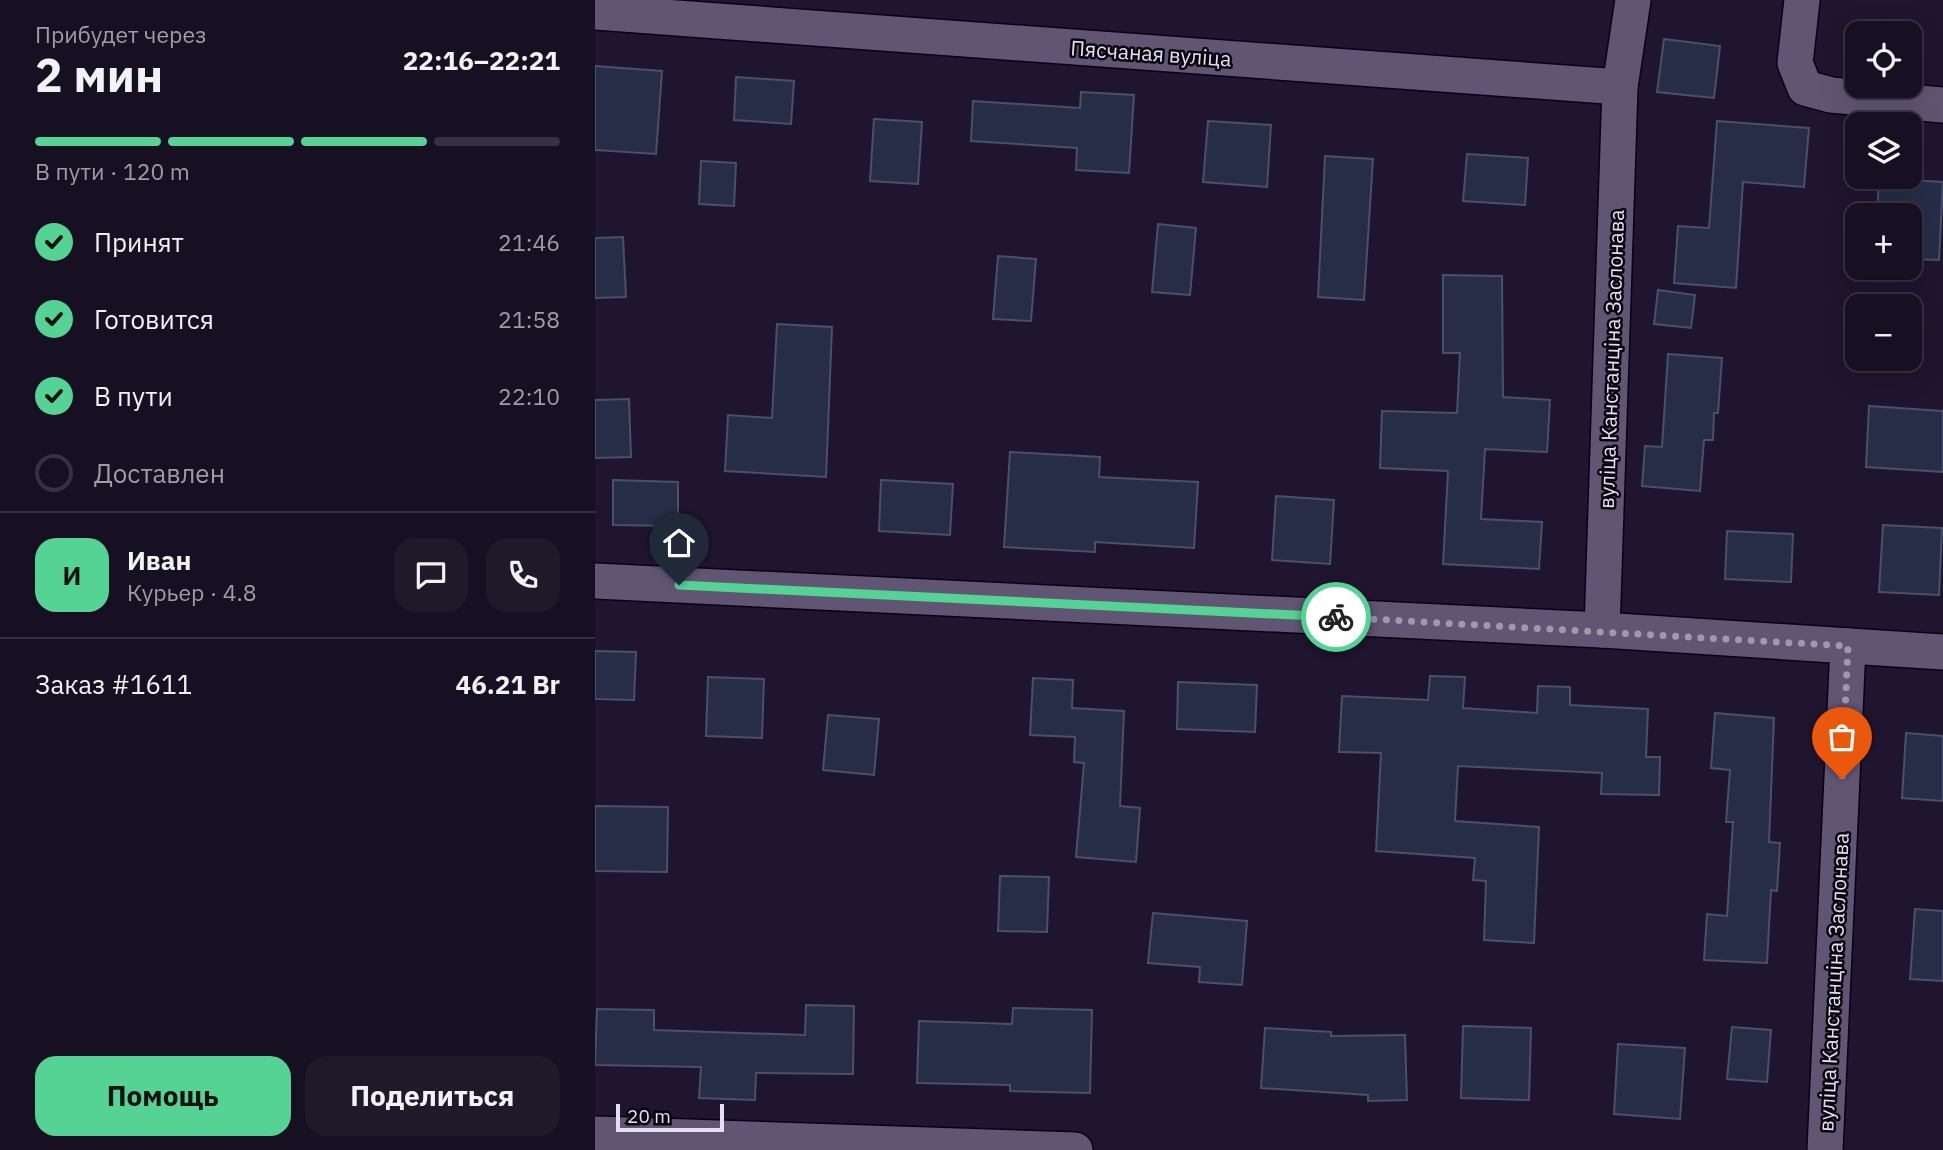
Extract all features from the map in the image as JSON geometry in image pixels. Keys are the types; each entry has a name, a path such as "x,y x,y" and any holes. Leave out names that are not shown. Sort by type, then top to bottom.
{"street":[{"path":"1620,87 1633,0"},
{"path":"1802,0 1795,63 1805,88 1831,95 1943,105"},
{"name":"Пясчаная вуліца","path":"595,12 1620,87"},
{"name":"вуліца Канстанціна Заслонава","path":"1602,630 1620,87"},
{"path":"595,581 1602,630 1943,652"},
{"name":"вуліца Канстанціна Заслонава","path":"1825,1150 1848,646"},
{"path":"595,1134 1075,1150"}],"building":[{"path":"1664,39 1720,46 1714,98 1657,92"},
{"path":"595,66 662,71 656,154 595,150"},
{"path":"736,77 794,81 791,124 734,120"},
{"path":"1081,92 1134,95 1129,173 1076,170 1077,148 971,141 973,101 1080,108"},
{"path":"874,119 922,122 918,184 870,181"},
{"path":"1208,121 1271,125 1267,187 1203,182"},
{"path":"1717,121 1809,128 1804,187 1743,182 1736,288 1674,283 1678,226 1709,228"},
{"path":"1467,154 1528,158 1525,205 1463,201"},
{"path":"1325,156 1373,159 1364,300 1318,297"},
{"path":"701,161 736,163 734,206 699,204"},
{"path":"1922,181 1943,182 1939,260 1922,259 1922,203 1878,203 1878,189 1922,189"},
{"path":"1158,224 1196,228 1190,295 1152,292"},
{"path":"623,237 626,297 595,298 595,238"},
{"path":"998,256 1036,259 1031,321 993,319"},
{"path":"1443,275 1502,276 1503,397 1550,400 1547,452 1485,449 1481,519 1542,522 1539,569 1443,564 1448,471 1380,468 1382,411 1457,413 1460,353 1443,353"},
{"path":"1658,290 1695,295 1691,328 1654,324"},
{"path":"777,324 832,327 826,477 725,471 728,415 772,418"},
{"path":"1668,354 1722,358 1718,413 1714,413 1713,440 1704,440 1700,491 1642,486 1645,446 1662,447"},
{"path":"629,399 631,457 595,458 595,400"},
{"path":"1869,406 1943,411 1943,472 1866,467"},
{"path":"1010,452 1100,457 1099,477 1198,482 1194,548 1095,542 1095,552 1004,547"},
{"path":"613,480 678,482 678,526 613,525"},
{"path":"881,480 953,484 950,535 879,531"},
{"path":"1276,496 1334,500 1330,564 1272,560"},
{"path":"1883,525 1942,528 1939,595 1879,592"},
{"path":"1727,531 1793,534 1791,582 1725,579"},
{"path":"595,651 636,652 634,700 595,699"},
{"path":"1430,676 1465,677 1463,708 1537,713 1538,686 1570,687 1570,705 1648,709 1646,757 1660,757 1659,795 1601,794 1602,773 1458,766 1455,821 1539,827 1534,943 1484,940 1486,881 1473,880 1475,858 1376,851 1381,753 1339,752 1342,696 1428,700"},
{"path":"708,677 764,679 762,738 706,736"},
{"path":"1033,678 1073,680 1072,708 1124,711 1120,806 1140,808 1136,862 1076,857 1084,763 1074,762 1075,737 1030,735"},
{"path":"1178,682 1257,685 1255,732 1177,729"},
{"path":"1715,713 1774,718 1769,842 1780,843 1777,891 1771,890 1767,963 1704,960 1707,914 1727,916 1733,822 1726,822 1730,770 1711,768"},
{"path":"828,715 879,719 874,775 823,770"},
{"path":"1906,733 1943,736 1943,801 1902,798"},
{"path":"595,806 668,807 667,872 595,871"},
{"path":"1000,876 1049,877 1047,932 998,931"},
{"path":"1915,909 1943,911 1943,981 1910,979"},
{"path":"1153,913 1247,921 1242,985 1199,982 1200,967 1148,963"},
{"path":"806,1005 854,1006 853,1074 756,1073 755,1100 699,1098 701,1067 595,1065 597,1009 654,1010 654,1030 805,1035"},
{"path":"1013,1008 1092,1010 1090,1093 1010,1091 1010,1085 917,1083 919,1021 1012,1024"},
{"path":"1463,1026 1531,1028 1529,1100 1461,1098"},
{"path":"1732,1027 1771,1030 1767,1082 1727,1079"},
{"path":"1265,1028 1331,1032 1331,1036 1405,1035 1407,1100 1368,1101 1368,1095 1261,1088"},
{"path":"1618,1044 1685,1048 1680,1119 1614,1114"}],"way so far":[{"path":"1336,617 1848,646 1842,779"}],"route":[{"path":"679,585 1336,617"}]}
